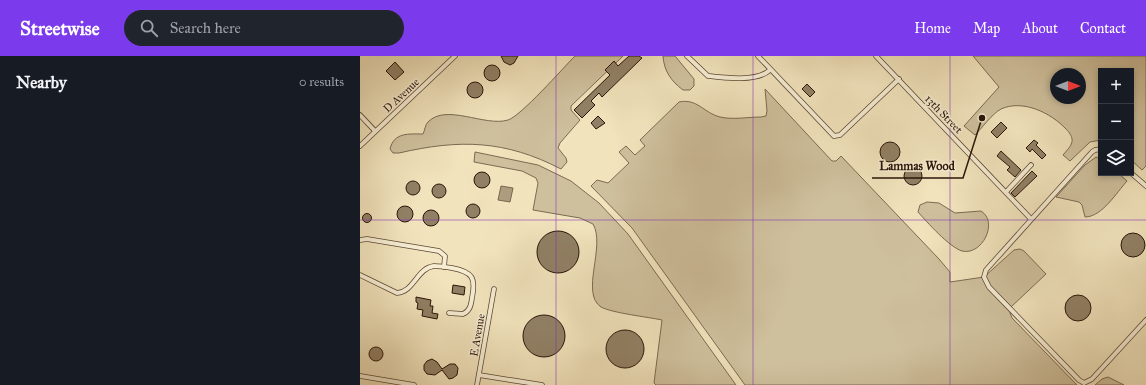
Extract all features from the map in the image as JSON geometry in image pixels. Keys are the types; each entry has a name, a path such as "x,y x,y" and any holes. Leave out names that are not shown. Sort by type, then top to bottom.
{"lane":[{"name":"D Avenue","path":"360,146 455,56"},
{"path":"686,56 708,76 756,77 766,74 770,70"},
{"path":"758,56 834,136 840,135 899,79"},
{"name":"13th Street","path":"876,56 1031,219"},
{"path":"360,115 375,131"},
{"path":"1098,150 1092,152 986,270 985,281 989,287 1079,380 1084,383 1089,381 1146,320"},
{"path":"1006,192 1031,165"},
{"path":"1134,176 1146,186"},
{"path":"360,240 367,239 439,251 445,256 444,267"},
{"path":"360,275 397,293 406,290 426,269 432,266 466,272 472,277 474,283 471,304 468,311 461,314 449,313"},
{"name":"E Avenue","path":"477,385 494,289"},
{"path":"479,374 542,385"},
{"path":"360,376 414,385"},
{"path":"509,380 511,385"}],"shaded area":[{"path":"575,56 623,56 571,106 571,110 580,120 560,143 558,148 566,158 567,162 561,169 521,152 482,145 462,144 421,148 399,153 393,153 390,149 395,139 403,135 423,134 427,123 436,117 455,115 488,121 499,121 508,120 514,117 532,101"},
{"path":"663,56 675,56 694,79 694,86 690,90 683,90 675,83 667,71"},
{"path":"973,56 1146,56 1146,166 1142,170 1134,163 1134,68 1098,68 1098,141 1090,142 1070,161 1063,155 1070,147 1072,142 1072,138 1069,133 1060,123 1036,109 1009,106 1001,109 991,117 975,135 964,126 999,87"},
{"path":"765,89 832,161 836,161 841,156 939,259 950,272 950,282 984,277 1014,250 1020,249 1024,251 1046,274 1011,307 1010,313 1012,318 1077,385 745,385 632,228 591,186 597,180 608,183 629,163 619,152 626,146 635,155 645,146 640,140 679,102 691,102 714,115 725,118 761,117 766,116 767,111"},
{"path":"475,152 538,165 571,181 599,203 628,234 736,385 656,385 654,383 662,320 606,309 601,307 595,300 593,280 597,244 593,224 580,218 533,210 538,183 536,178 522,171 474,162"},
{"path":"1096,157 1098,158 1098,176 1121,176 1127,181 1103,209 1091,216 1085,217 1082,205 1079,202 1056,197 1085,165"},
{"path":"501,186 513,188 510,202 498,200"},
{"path":"927,202 939,203 955,213 981,211 986,216 988,223 986,237 982,243 969,251 962,251 951,245 938,234 918,212 920,205"},
{"path":"1108,377 1124,385 1095,385 1102,379"}],"building":[{"path":"501,56 518,56 514,63 510,65 504,62"},
{"path":"629,56 639,56 642,58 602,97 599,93 591,101 595,105 582,118 574,110 610,75 605,70 614,61 618,66"},
{"path":"395,62 404,72 395,80 386,71"},
{"path":"492,65 498,67 500,73 498,79 492,81 486,79 484,73 486,67"},
{"path":"472,82 478,82 483,87 481,96 478,98 472,98 467,93 467,87"},
{"path":"807,84 815,92 810,97 802,89"},
{"path":"598,116 605,123 596,129 591,123"},
{"path":"1001,122 1007,128 997,138 991,132"},
{"path":"1034,140 1038,143 1036,145 1046,155 1042,159 1032,149 1030,152 1026,148"},
{"path":"890,142 897,145 900,152 897,159 890,162 883,159 880,152 883,145"},
{"path":"1001,151 1021,170 1015,177 1007,170 1010,167 997,156"},
{"path":"909,167 917,167 922,172 920,183 917,185 909,185 904,180 904,172"},
{"path":"1032,171 1037,176 1015,197 1011,193"},
{"path":"479,172 485,172 490,177 488,186 485,188 479,188 474,183 474,177"},
{"path":"413,181 418,183 420,188 418,193 413,195 408,193 406,188 408,183"},
{"path":"436,184 442,184 446,188 446,194 442,198 436,198 432,194 432,188"},
{"path":"473,204 478,206 480,211 478,216 473,218 468,216 466,211 468,206"},
{"path":"405,206 411,208 413,214 411,220 405,222 399,220 397,214 399,208"},
{"path":"431,210 437,212 439,218 437,224 431,226 425,224 423,218 425,212"},
{"path":"365,214 369,214 371,218 369,222 365,222 363,220 363,216"},
{"path":"554,231 562,231 570,234 576,240 579,252 576,264 570,270 562,273 554,273 546,270 540,264 537,256 537,248 540,240 546,234"},
{"path":"1133,233 1142,236 1145,245 1142,254 1133,257 1124,254 1121,245 1124,236"},
{"path":"453,285 465,287 464,295 452,293"},
{"path":"1078,295 1087,299 1091,308 1087,317 1078,321 1069,317 1065,308 1069,299"},
{"path":"416,297 431,300 430,306 433,306 432,313 438,314 437,319 422,316 423,310 417,309 418,303 416,302"},
{"path":"540,315 548,315 556,318 562,324 565,336 562,348 556,354 548,357 540,357 532,354 526,348 523,340 523,332 526,324 532,318"},
{"path":"625,330 638,336 644,349 638,362 625,368 612,362 606,349 612,336"},
{"path":"376,347 381,349 383,354 381,359 376,361 371,359 369,354 371,349"},
{"path":"432,359 437,362 442,369 450,364 455,364 458,368 457,375 449,379 442,370 435,375 427,374 424,370 424,365 427,361"}],"place":[{"name":"Lammas Wood","path":"982,118"}]}
